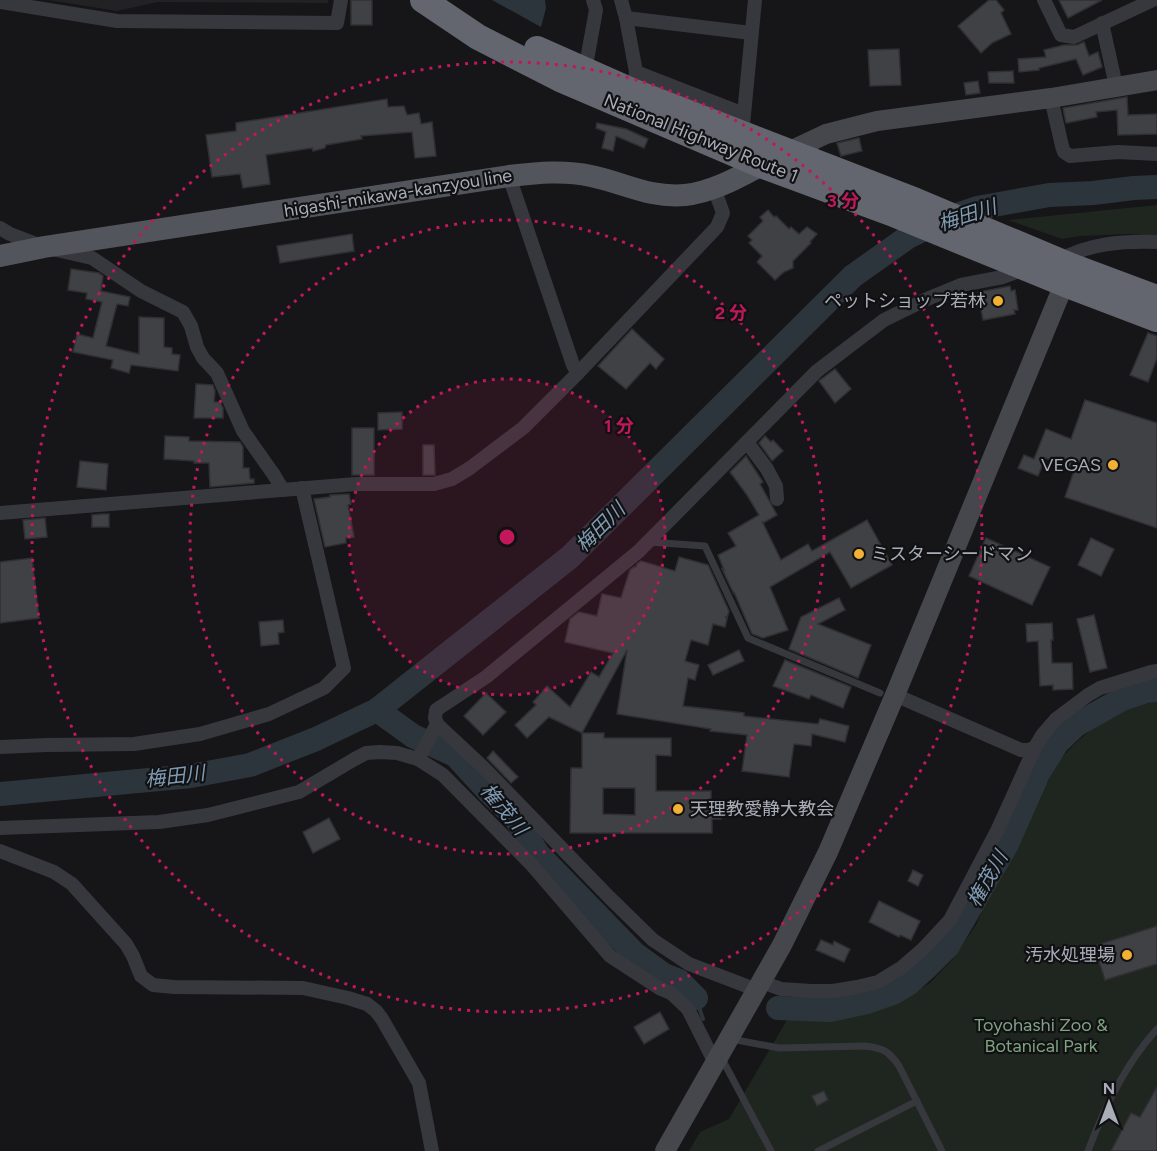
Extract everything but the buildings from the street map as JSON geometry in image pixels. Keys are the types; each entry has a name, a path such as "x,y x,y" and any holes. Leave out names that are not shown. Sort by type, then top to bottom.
{"highway":[{"name":"National Highway Route 1","path":"423,0 478,37 560,80 761,165 891,213 1047,266 1157,298"},
{"name":"National Highway Route 1","path":"451,0 541,52 585,71 635,82 743,124 788,152 916,201 1157,319"}],"main road":[{"name":"higashi-mikawa-kanzyou line","path":"0,256 44,247 546,172 574,173 602,178 640,191 663,195 687,195 714,188 788,152"}],"street":[{"path":"0,2 117,21 337,23 341,0"},
{"path":"585,71 596,10 593,0"},
{"path":"621,0 626,18 635,82"},
{"path":"743,124 755,0"},
{"path":"1044,0 1061,35 1074,37 1153,0"},
{"path":"626,18 751,33"},
{"path":"1102,23 1116,86"},
{"path":"788,152 826,134 877,121 1051,98 1157,80"},
{"path":"1051,98 1064,152 1070,156 1118,152 1157,154"},
{"path":"509,176 578,373"},
{"path":"0,513 356,484 434,484 452,478 470,468 523,428 717,227 723,213 714,188"},
{"path":"0,228 44,247 92,258 141,291 183,312 191,326 197,347 203,358 217,373 243,431 283,490"},
{"path":"420,757 436,726 436,710 486,676 639,551 817,371 884,320 962,285 1047,266 1080,251 1105,244 1157,242"},
{"path":"665,1151 759,986 828,852 1047,266"},
{"path":"747,442 767,469 776,486 777,499"},
{"path":"0,747 134,744 200,734 269,714 324,688 344,668 302,488"},
{"path":"436,726 483,767 653,940 689,964 759,986 833,991 878,981 901,968 923,949 950,920 998,829 1035,747 1056,719 1100,688 1157,672"},
{"path":"887,694 1021,750 1035,747"},
{"path":"0,828 159,822 208,815 299,792 366,753 397,753 420,757 443,775 531,864 610,956 670,993 688,1009 705,1044 721,1052"},
{"path":"0,851 54,872 72,884 126,944 141,976 153,985 303,988 367,1004 376,1011 419,1083 432,1151"}],"lane":[{"path":"649,542 705,546 748,638 887,694"},
{"path":"1088,1151 1119,1084 1157,1029"},
{"path":"771,1151 721,1052 779,1048 876,1048 889,1053 899,1066 942,1151"},
{"path":"818,1151 917,1101"}],"shaded area":[{"path":"49,0 328,0 328,3 158,2 117,11"},
{"path":"492,0 545,0 546,8 541,27"}],"green space":[{"path":"1157,205 1157,236 1128,234 1062,239 1008,220"},
{"name":"Toyohashi Zoo & Botanical Park","path":"1157,701 1157,1151 689,1151 700,1132 729,1119 788,1018 833,1019 860,1013 908,996 930,983 953,959 976,925 1007,855 1060,760 1080,739 1103,722 1129,709"}],"waterway":[{"name":"梅田川","path":"0,794 191,776 250,765 316,739 377,710 570,557 853,276 908,237 945,219 977,208 1049,195 1157,187"},
{"name":"権茂川","path":"778,1008 830,1010 867,1002 893,993 908,984 948,946 1007,844 1038,774 1057,743 1076,725 1122,699 1157,690"},
{"name":"権茂川","path":"377,710 413,736 455,755 515,817 538,854 635,954 664,975 679,981 696,998"},
{"path":"696,998 703,1019"}],"place":[{"name":"ペットショップ若林","path":"998,301"},
{"name":"VEGAS","path":"1113,465"},
{"name":"ミスターシードマン","path":"859,554"},
{"name":"天理教愛静大教会","path":"678,809"},
{"name":"汚水処理場","path":"1127,955"}]}
